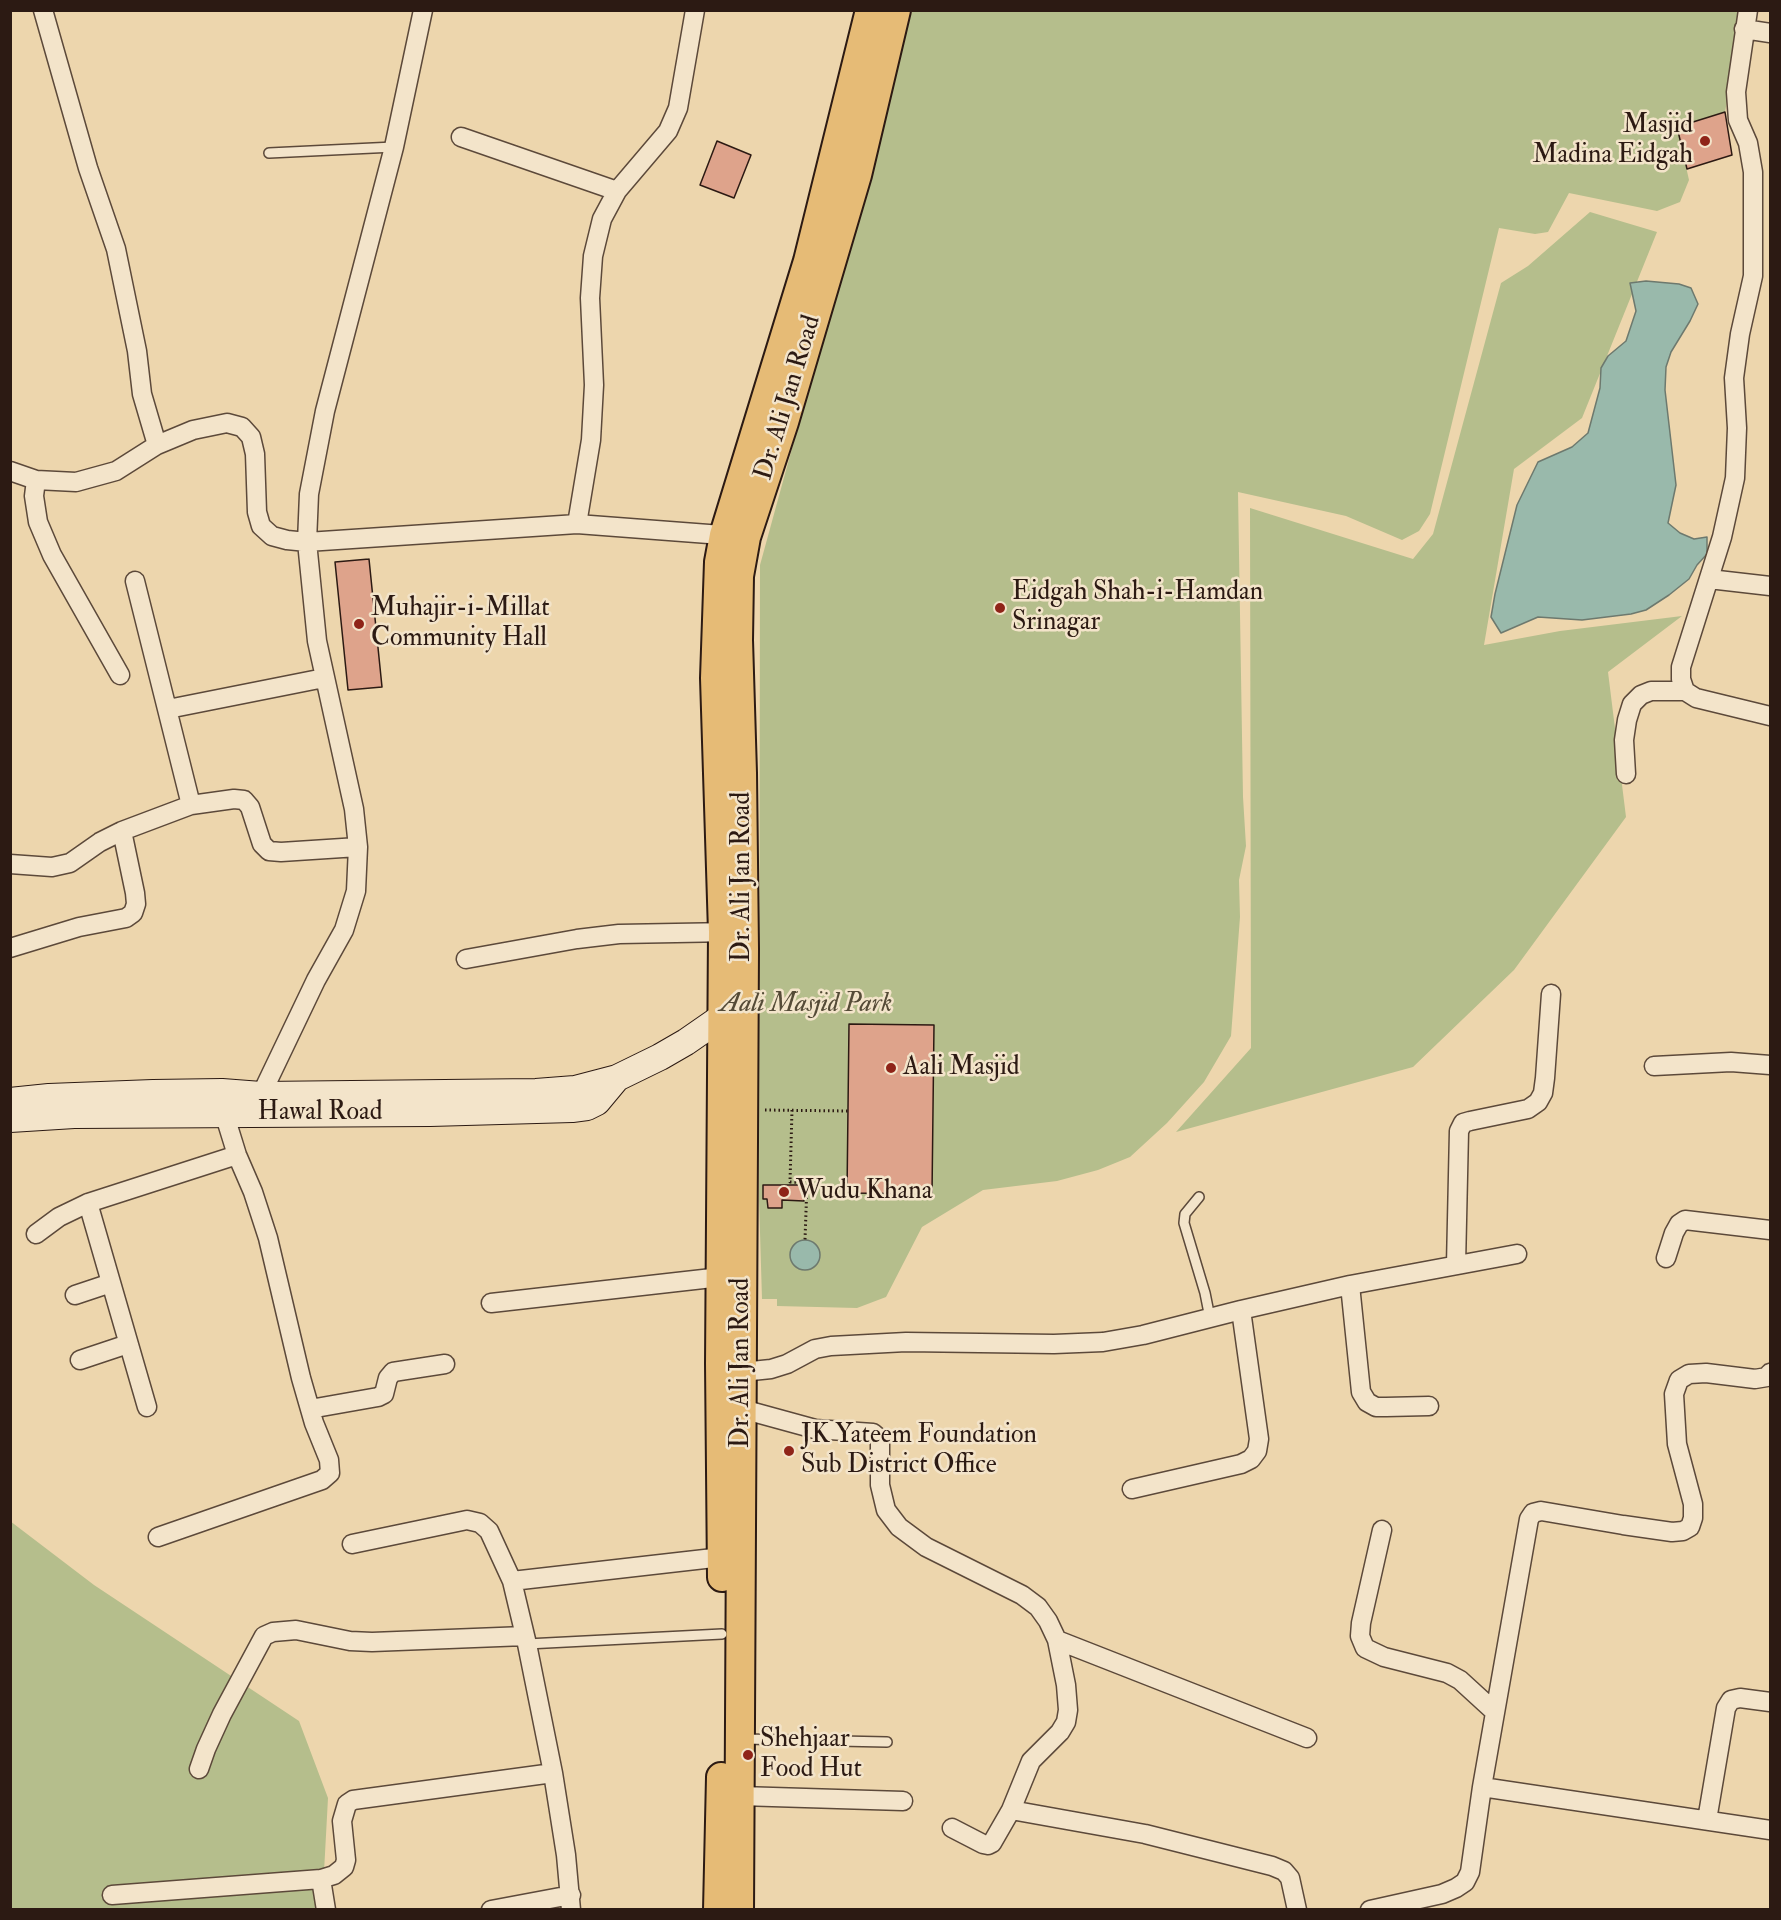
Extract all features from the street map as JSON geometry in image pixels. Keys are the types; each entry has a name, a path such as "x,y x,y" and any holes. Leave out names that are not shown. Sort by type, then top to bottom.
{"main road":[{"name":"Dr. Ali Jan Road","path":"735,536 808,261 870,10"},
{"name":"Dr. Ali Jan Road","path":"718,1910 722,1634 732,1556 742,1409 742,1371 732,1164 733,932 715,678 717,582 784,422 856,175 896,10"},
{"name":"Dr. Ali Jan Road","path":"733,1009 743,1109 732,1164 721,1277 741,1739 740,1910"},
{"name":"Hawal Road","path":"10,1119 223,1103 261,1095 536,1092 575,1089 617,1078 686,1042 733,1009"},
{"name":"Hawal Road","path":"10,1101 153,1092 223,1103 430,1113 572,1109 587,1107 597,1102 617,1078"}],"street":[{"path":"43,10 88,168 116,249 137,351 142,394 157,445"},
{"path":"261,1095 316,980 344,930 356,891 358,847 354,809 317,641 307,542 309,494 325,411 394,147 423,10"},
{"path":"577,524 591,440 594,385 590,298 593,256 602,219 617,191 668,131 678,108 695,10"},
{"path":"1685,691 1681,679 1681,667 1722,537 1735,478 1737,428 1734,378 1740,334 1762,277 1753,172 1748,143 1738,120 1736,92 1748,10"},
{"path":"1744,29 1770,33"},
{"path":"461,136 617,191"},
{"path":"10,471 36,480 76,483 116,471 157,445 193,430 227,423 242,427 251,437 255,454 257,512 261,526 272,536 287,540 307,542 577,524 735,536"},
{"path":"36,480 34,496 38,522 52,555 120,675"},
{"path":"1709,579 1770,586"},
{"path":"135,581 191,805"},
{"path":"168,709 324,678"},
{"path":"1626,774 1624,740 1626,720 1632,704 1641,695 1651,691 1685,691 1696,698 1770,716"},
{"path":"10,864 52,867 70,863 100,842 122,831 191,805 234,799 244,800 250,807 262,844 269,851 358,847"},
{"path":"10,948 79,927 126,918 133,913 136,904 135,893 122,831"},
{"path":"466,959 577,939 620,934 733,932"},
{"path":"1456,1265 1459,1131 1463,1123 1528,1108 1538,1102 1543,1092 1545,1078 1551,994"},
{"path":"1654,1066 1731,1062 1770,1065"},
{"path":"158,1537 322,1480 330,1473 329,1460 310,1409 268,1238 237,1155 223,1103"},
{"path":"36,1234 59,1217 88,1203 237,1155"},
{"path":"88,1203 147,1407"},
{"path":"1666,1258 1674,1233 1679,1224 1685,1220 1770,1230"},
{"path":"742,1371 779,1367 815,1349 831,1346 906,1342 1054,1344 1103,1342 1143,1335 1350,1286 1517,1254"},
{"path":"491,1303 721,1277"},
{"path":"75,1295 111,1283"},
{"path":"1350,1286 1361,1392 1367,1402 1376,1407 1429,1406"},
{"path":"1132,1489 1241,1464 1251,1459 1257,1451 1259,1439 1241,1310"},
{"path":"80,1360 128,1344"},
{"path":"310,1409 378,1397 384,1394 388,1378 393,1372 445,1364"},
{"path":"1370,1910 1442,1894 1465,1882 1470,1872 1495,1712 1529,1519 1533,1513 1541,1511 1672,1532 1683,1531 1690,1527 1694,1518 1693,1504 1677,1444 1674,1394 1679,1380 1689,1374 1706,1373 1755,1379 1767,1377 1770,1372"},
{"path":"742,1409 815,1429 873,1433 880,1439 880,1485 886,1510 899,1527 926,1547 1022,1595 1038,1607 1058,1640 1066,1685 1068,1710 1066,1722 1060,1732 1031,1761 1019,1785 1011,1810 992,1843 983,1844 952,1828"},
{"path":"352,1544 467,1520 480,1523 489,1532 512,1581 553,1773 571,1902 491,1910"},
{"path":"1382,1530 1361,1623 1360,1636 1365,1648 1384,1657 1447,1673 1460,1680 1495,1712"},
{"path":"512,1581 732,1556"},
{"path":"200,1769 206,1749 222,1714 264,1636 273,1632 297,1630 350,1641 372,1642 526,1640"},
{"path":"1058,1640 1307,1738"},
{"path":"1707,1820 1726,1708 1731,1700 1740,1698 1770,1702"},
{"path":"112,1895 321,1879 334,1875 344,1867 346,1860 342,1821 347,1804 353,1800 553,1773"},
{"path":"1482,1787 1770,1830"},
{"path":"740,1796 903,1801"},
{"path":"1011,1810 1145,1834 1272,1866 1284,1871 1290,1878 1298,1910"},
{"path":"321,1879 326,1910"}],"lane":[{"path":"269,153 394,147"},
{"path":"1198,1197 1185,1214 1184,1223 1210,1318"},
{"path":"526,1640 722,1634"},
{"path":"741,1739 887,1743"}],"path":[{"path":"743,1109 848,1111"},
{"path":"792,1110 790,1182 807,1183 805,1240"}],"green space":[{"name":"Eidgah Shah-i-Hamdan Srinagar","path":"912,11 1744,11 1725,112 1677,127 1689,180 1680,202 1657,211 1569,193 1548,232 1535,234 1499,228 1430,514 1419,531 1402,540 1346,516 1238,492 1243,797 1246,846 1239,880 1240,917 1231,1036 1204,1082 1167,1123 1130,1157 1098,1170 1057,1181 983,1190 922,1227 886,1297 857,1308 777,1306 777,1299 762,1299 759,1199 760,565","holes":["849,1024 934,1025 932,1194","763,1185 804,1185 804,1201 782,1200 782,1208 769,1208 767,1199 763,1199","800,1241 810,1241 817,1247 816,1266 807,1270 797,1268 790,1256 790,1251"]},
{"path":"1590,212 1657,232 1582,418 1514,469 1484,645 1560,631 1682,616 1608,672 1626,817 1514,970 1413,1067 1176,1132 1251,1048 1250,508 1413,559 1433,534 1501,283 1528,266"},
{"path":"10,1521 94,1585 299,1721 328,1798 322,1909 11,1909"}],"shaded area":[{"path":"1646,281 1679,284 1691,288 1698,304 1671,352 1666,367 1665,390 1676,485 1668,523 1680,533 1694,539 1707,537 1707,554 1689,579 1646,610 1582,620 1538,617 1501,633 1491,617 1517,505 1538,462 1572,447 1588,433 1600,388 1601,368 1608,356 1626,341 1636,311 1630,283"},
{"path":"805,1240 811,1241 819,1249 819,1261 811,1269 805,1270 799,1269 791,1261 790,1255 791,1249 799,1241"}],"building":[{"name":"Masjid Madina Eidgah","path":"1725,112 1732,155 1687,169 1677,127"},
{"path":"717,141 751,155 734,198 700,185"},
{"name":"Muhajir-i-Millat Community Hall","path":"369,559 382,687 348,690 335,562"},
{"name":"Aali Masjid","path":"849,1024 934,1025 932,1194 847,1193"},
{"name":"Wudu Khana","path":"763,1185 804,1185 804,1201 782,1200 782,1208 768,1208 767,1199 763,1199"}],"place":[{"name":"Masjid Madina Eidgah","path":"1705,141"},
{"name":"Eidgah Shah-i-Hamdan Srinagar","path":"1000,608"},
{"name":"Muhajir-i-Millat Community Hall","path":"359,624"},
{"name":"Aali Masjid","path":"891,1068"},
{"name":"Wudu Khana","path":"784,1192"},
{"name":"JK Yateem Foundation Sub District Office","path":"789,1451"},
{"name":"Shehjaar Food Hut","path":"748,1755"}],"park label":[{"name":"Aali Masjid Park","path":"806,1005"}]}
